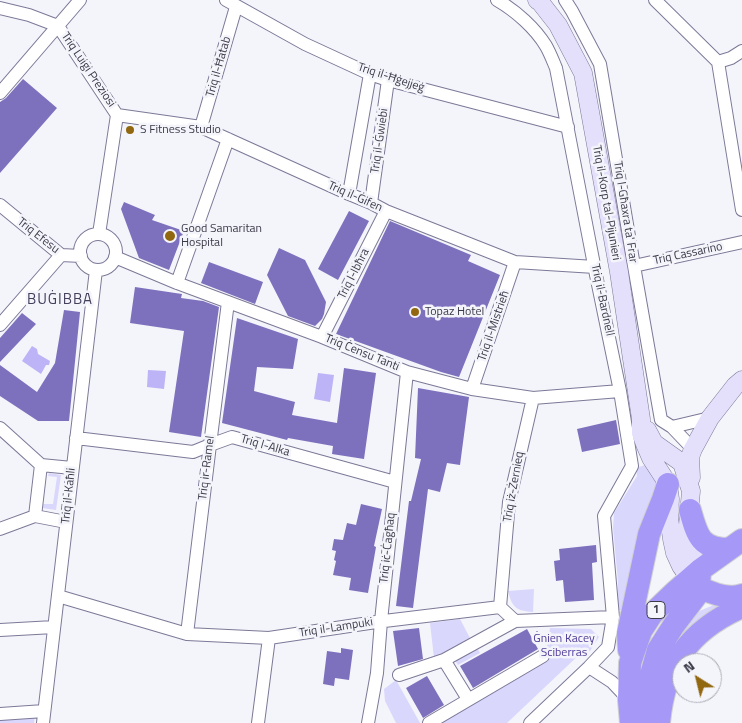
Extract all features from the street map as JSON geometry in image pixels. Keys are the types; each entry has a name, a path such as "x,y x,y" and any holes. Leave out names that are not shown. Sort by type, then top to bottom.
{"highway":[{"path":"630,663 628,633 632,608 649,534 668,484"},
{"path":"690,500 696,532 701,539 709,546 717,549 736,544"},
{"name":"1","path":"631,723 629,700 630,663 641,631 652,614 736,544"},
{"path":"696,578 716,594 737,597 742,595"},
{"path":"646,723 646,697 658,650 696,596 696,578"},
{"path":"659,723 662,698 668,679 676,662 687,646 699,633 718,619 742,607"}],"street":[{"path":"0,93 80,0"},
{"name":"Triq il-Bardnell","path":"497,0 509,6 533,29 546,46 556,68 620,391 632,466 604,516 613,617 608,647 530,723"},
{"name":"Triq il-Korp tal-Pijunieri","path":"537,0 558,25 583,73 619,272 641,418 641,433 651,458 668,484"},
{"path":"569,5 580,0"},
{"name":"Triq il-Ħġejjeġ","path":"231,3 306,44 370,74 568,127"},
{"name":"Triq il-Ħatab","path":"201,127 231,3"},
{"path":"662,3 718,62 737,151 742,210"},
{"name":"Triq l-Għaxra ta' Frar","path":"569,5 600,64 661,420 672,427 689,455"},
{"name":"Triq Luigi Preziosi","path":"0,8 29,15 58,26 117,115"},
{"path":"718,62 731,58 742,50"},
{"name":"Triq il-Ġwiebi","path":"349,194 370,74"},
{"name":"Triq il-Ġwiebi","path":"371,202 388,80"},
{"path":"99,234 117,115"},
{"name":"Triq il-Ġifen","path":"117,115 201,127 349,194 371,202 386,211 515,262 595,267"},
{"path":"177,283 228,139"},
{"name":"Triq Efesu","path":"0,205 61,255 81,256"},
{"name":"Triq l-Ibħra","path":"322,337 386,211"},
{"path":"93,235 106,236 115,247 115,258 108,267 102,270 90,268 83,262 81,256 82,245 85,240 93,235"},
{"name":"Triq Cassarino","path":"634,266 742,242"},
{"path":"0,325 61,255"},
{"name":"Triq Ċensu Tanti","path":"115,258 322,337 407,372 472,389 533,398 620,391"},
{"name":"Triq il-Mistrieħ","path":"472,389 515,262"},
{"name":"Triq il-Kaħli","path":"44,717 96,270"},
{"name":"Triq ir-Ramel","path":"187,634 228,302"},
{"name":"Triq iċ-Ċagħaq","path":"368,723 377,673 407,372"},
{"path":"696,578 681,566 675,553 672,539 668,484 689,455 710,418 742,380"},
{"name":"Triq iż-Żernieq","path":"500,607 509,502 533,398"},
{"name":"Triq il-Korp tal-Pijunieri","path":"641,418 654,443 664,451 689,455"},
{"path":"672,427 710,418"},
{"path":"0,428 41,465 72,468"},
{"name":"Triq l-Alka","path":"76,438 193,452 232,437 395,482"},
{"path":"689,455 690,500 687,536 696,578"},
{"path":"35,516 41,465"},
{"path":"0,529 35,516 66,522"},
{"name":"Triq il-Lampuki","path":"58,596 187,634 269,638 381,621 500,607"},
{"path":"500,607 515,620"},
{"path":"399,675 444,660 515,620 613,617"},
{"path":"0,630 54,627"},
{"path":"258,723 269,638"},
{"path":"429,723 543,656"},
{"path":"444,660 468,699"},
{"path":"589,667 612,682 629,700"},
{"path":"0,714 44,717"}],"green space":[{"path":"651,463 659,481 624,610 617,610 618,582 613,528 614,513 637,476 636,468"},
{"path":"49,473 61,475 56,510 42,508 43,504 53,504 57,477 48,476"},
{"path":"534,589 533,612 522,611 516,607 511,601 508,591"},
{"path":"716,604 735,605 680,653 672,653 672,660 658,672 690,615"},
{"path":"460,619 470,638 434,658 430,623"},
{"name":"Ġnien Kacey Sciberras","path":"550,628 591,629 599,637 590,651 581,653 507,723 436,723 550,658 546,651"},
{"path":"476,646 480,653 458,665 454,659"},
{"path":"396,680 420,723 396,723 385,701 384,689"},
{"path":"35,715 34,723 0,723 0,717"}],"shaded area":[{"path":"32,346 37,349 38,354 50,361 41,374 22,361"},
{"path":"148,370 166,371 164,389 147,387"},
{"path":"318,373 334,375 330,402 314,399"}],"building":[{"path":"23,79 57,108 0,173 0,102"},
{"name":"Good Samaritan Hospital","path":"124,202 155,215 152,220 184,231 169,270 139,258 121,209"},
{"path":"349,211 369,221 338,280 318,269"},
{"name":"Topaz Hotel","path":"390,221 471,255 468,261 500,275 459,377 336,334"},
{"path":"279,248 305,260 326,302 322,319 315,326 288,316 267,275"},
{"path":"209,262 263,282 255,304 201,283"},
{"path":"135,287 182,294 181,298 203,301 219,307 201,437 169,432 184,331 130,323"},
{"path":"64,310 80,312 69,421 38,421 0,396 0,365 37,392 55,363"},
{"path":"22,313 36,324 0,362 0,338"},
{"path":"237,318 298,339 293,369 257,367 254,391 295,402 292,415 337,423 344,368 376,373 364,459 332,454 333,446 288,438 287,440 222,423"},
{"path":"418,388 469,397 460,465 447,463 440,492 428,489 413,608 396,606 409,501 411,501 421,459 415,458"},
{"path":"616,420 620,444 582,452 577,429"},
{"path":"361,504 382,509 374,546 376,547 368,593 349,590 351,578 333,575 336,561 334,560 336,551 332,550 334,539 343,540 347,523 356,525"},
{"path":"596,545 597,562 592,563 594,600 565,602 563,580 556,581 554,561 560,560 559,549"},
{"path":"419,628 423,659 398,666 393,631"},
{"path":"527,629 538,649 473,688 460,666"},
{"path":"341,648 353,650 349,680 335,678 334,686 323,684 327,651 341,653"},
{"path":"427,676 444,705 423,718 406,688"}],"place":[{"name":"S Fitness Studio","path":"130,130"},
{"name":"Good Samaritan Hospital","path":"170,236"},
{"name":"Topaz Hotel","path":"415,312"}],"district":[{"name":"BUĠIBBA","path":"60,300"}]}
